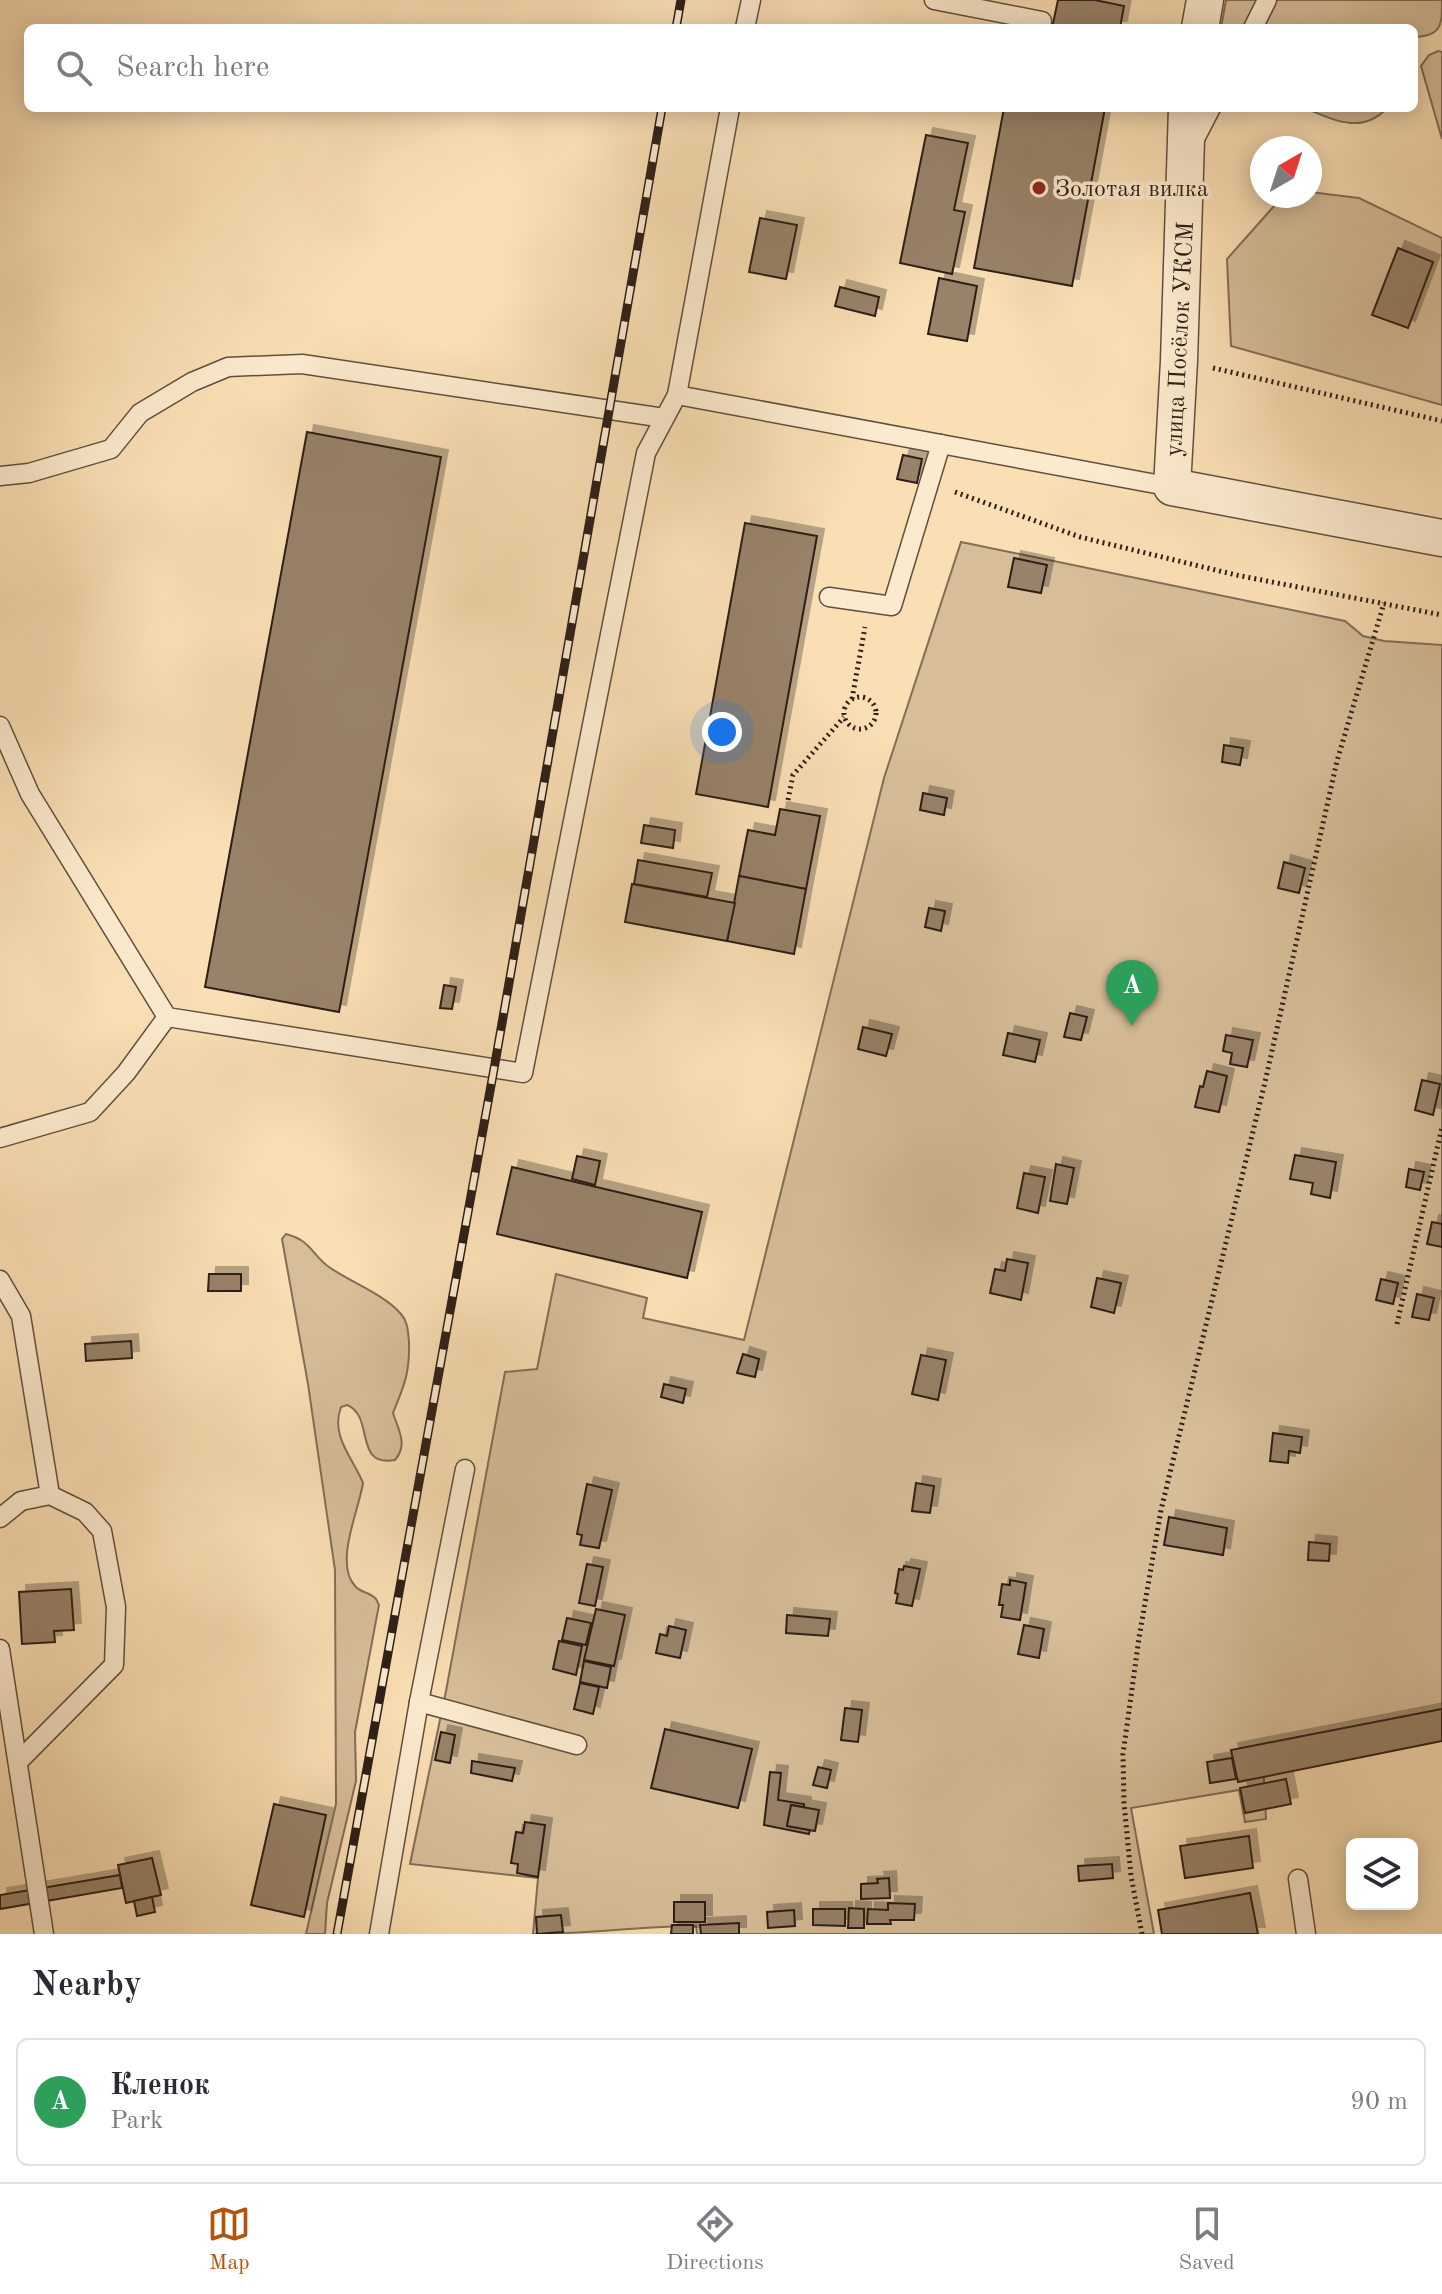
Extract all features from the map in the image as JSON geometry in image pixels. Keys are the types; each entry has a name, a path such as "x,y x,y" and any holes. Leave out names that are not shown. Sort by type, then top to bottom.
{"street":[{"path":"1201,24 1205,0"},
{"name":"улица Посёлок УКСМ","path":"1187,112 1172,487 1442,538"}],"lane":[{"path":"746,24 751,0"},
{"path":"934,0 1042,21"},
{"path":"1255,24 1267,0"},
{"path":"0,726 30,794 167,1017 523,1073 646,453 677,395 729,112"},
{"path":"1187,156 1209,112"},
{"path":"0,476 29,473 111,449 140,413 192,382 228,367 302,364 664,418"},
{"path":"677,395 1172,487"},
{"path":"829,597 892,606 941,444"},
{"path":"0,1138 90,1112 126,1073 167,1017"},
{"path":"0,1280 21,1316 50,1495"},
{"path":"379,1934 419,1702 465,1469"},
{"path":"0,1518 21,1501 50,1495 85,1512 102,1531 116,1607 114,1665 18,1762"},
{"path":"0,1649 44,1934"},
{"path":"419,1702 577,1745"},
{"path":"1298,1879 1306,1934"}],"path":[{"path":"1179,361 1442,421"},
{"path":"929,483 1080,537 1236,575 1442,615"},
{"path":"788,800 793,775 844,717 845,707 852,699 869,603"},
{"path":"1142,1934 1131,1876 1123,1754 1159,1524 1265,1082 1337,761 1384,603"},
{"path":"844,717 850,726 860,730 874,722 876,712 872,702 863,697 852,699"},
{"path":"1397,1324 1442,1127"}],"shaded area":[{"path":"1226,0 1442,0 1438,28 1418,37 1418,24 1222,24"},
{"path":"1442,52 1442,139 1421,66 1429,55"},
{"path":"1316,112 1382,112 1358,123"},
{"path":"1322,193 1359,198 1442,238 1442,405 1231,346 1227,259 1272,208 1322,208"},
{"path":"961,542 1345,621 1363,636 1384,641 1442,645 1442,1709 1262,1744 1266,1819 1245,1822 1239,1790 1131,1808 1154,1934 697,1934 696,1926 533,1934 538,1878 410,1864 446,1691 505,1372 537,1369 556,1274 647,1298 643,1318 744,1340 884,778"},
{"path":"286,1234 306,1244 329,1267 394,1307 405,1320 409,1342 406,1379 393,1413 402,1443 395,1460 382,1460 374,1456 360,1419 347,1405 341,1407 338,1418 340,1437 363,1483 347,1550 349,1576 355,1586 374,1597 379,1605 355,1732 356,1781 327,1903 325,1934 306,1934 336,1804 335,1570 308,1384 282,1239"}],"building":[{"path":"1058,0 1095,0 1124,6 1121,24 1053,24"},
{"name":"Золотая вилка","path":"1003,112 1104,112 1072,286 974,268"},
{"path":"926,135 968,143 954,210 965,212 952,274 900,263"},
{"path":"760,218 797,225 786,279 749,272"},
{"path":"1398,248 1433,262 1408,328 1372,315"},
{"path":"939,278 977,286 967,341 928,334"},
{"path":"840,287 879,297 875,316 835,306"},
{"path":"307,432 441,457 339,1012 205,987"},
{"path":"903,455 922,459 917,483 897,479"},
{"path":"745,523 817,536 768,807 696,794"},
{"path":"1014,558 1047,565 1041,593 1008,587"},
{"path":"1224,745 1243,748 1240,765 1222,762"},
{"path":"923,793 947,798 944,815 920,810"},
{"path":"780,809 820,816 806,889 739,876 748,830 775,835"},
{"path":"644,825 675,830 673,848 641,843"},
{"path":"638,860 712,873 707,897 634,884"},
{"path":"1284,862 1305,868 1299,893 1278,888"},
{"path":"739,876 806,889 794,954 727,941"},
{"path":"632,884 735,903 727,941 625,922"},
{"path":"929,908 945,911 941,931 925,927"},
{"path":"444,985 456,987 452,1009 440,1008"},
{"path":"1070,1013 1087,1017 1081,1040 1064,1037"},
{"path":"863,1027 892,1034 886,1056 858,1049"},
{"path":"1008,1033 1040,1040 1035,1062 1003,1055"},
{"path":"1226,1035 1253,1040 1247,1067 1230,1064 1232,1053 1223,1051"},
{"path":"1207,1071 1227,1076 1219,1112 1195,1107"},
{"path":"1422,1080 1440,1084 1433,1115 1415,1110"},
{"path":"1295,1155 1336,1162 1330,1198 1311,1194 1313,1183 1290,1179"},
{"path":"577,1156 600,1161 595,1185 572,1179"},
{"path":"1056,1164 1074,1168 1067,1204 1050,1201"},
{"path":"512,1167 702,1212 687,1278 497,1234"},
{"path":"1409,1169 1424,1172 1420,1190 1406,1187"},
{"path":"1024,1173 1045,1177 1038,1213 1017,1208"},
{"path":"1432,1222 1442,1224 1442,1247 1427,1244"},
{"path":"1007,1259 1028,1263 1021,1300 990,1293 995,1269 1005,1271"},
{"path":"209,1274 241,1274 241,1291 208,1291"},
{"path":"1097,1278 1121,1283 1114,1313 1091,1307"},
{"path":"1381,1279 1398,1283 1393,1304 1376,1300"},
{"path":"1417,1294 1434,1298 1429,1320 1412,1317"},
{"path":"131,1341 132,1358 86,1361 85,1344"},
{"path":"743,1354 759,1359 755,1377 737,1373"},
{"path":"921,1355 946,1360 938,1400 912,1394"},
{"path":"664,1384 686,1389 683,1403 661,1397"},
{"path":"1273,1433 1302,1437 1300,1453 1289,1451 1288,1463 1270,1461"},
{"path":"916,1483 934,1486 930,1513 912,1511"},
{"path":"587,1484 612,1490 599,1548 580,1545 582,1535 577,1534"},
{"path":"1169,1517 1227,1528 1223,1555 1164,1545"},
{"path":"1309,1542 1330,1544 1329,1561 1308,1560"},
{"path":"587,1564 603,1567 595,1606 579,1603"},
{"path":"904,1566 920,1569 912,1606 896,1603 899,1569 903,1570"},
{"path":"1010,1580 1026,1583 1020,1620 1001,1617 1002,1584 1010,1585"},
{"path":"71,1589 74,1630 54,1631 55,1642 22,1644 19,1592"},
{"path":"596,1609 625,1615 614,1666 584,1660"},
{"path":"787,1615 830,1619 828,1636 786,1633"},
{"path":"567,1618 591,1623 586,1645 562,1640"},
{"path":"1024,1625 1044,1629 1039,1658 1018,1654"},
{"path":"669,1626 686,1630 680,1658 656,1653 660,1634 667,1636"},
{"path":"559,1641 582,1646 576,1675 553,1669"},
{"path":"584,1661 611,1667 607,1688 580,1682"},
{"path":"580,1683 599,1687 593,1714 574,1709"},
{"path":"845,1708 862,1710 858,1742 841,1740"},
{"path":"1442,1709 1442,1741 1238,1782 1231,1750"},
{"path":"665,1729 752,1749 738,1808 651,1788"},
{"path":"441,1732 455,1735 450,1763 435,1760"},
{"path":"1232,1758 1236,1779 1210,1783 1207,1762"},
{"path":"472,1761 515,1768 512,1781 471,1773"},
{"path":"818,1767 831,1770 827,1788 813,1785"},
{"path":"770,1772 781,1773 778,1800 804,1804 804,1807 791,1805 787,1826 810,1830 809,1834 764,1825"},
{"path":"1286,1779 1291,1804 1245,1813 1240,1788"},
{"path":"274,1804 326,1815 304,1917 251,1905"},
{"path":"791,1805 819,1810 815,1831 787,1826"},
{"path":"525,1822 545,1825 538,1877 517,1873 518,1864 511,1863 516,1832 523,1833"},
{"path":"1249,1836 1253,1868 1185,1878 1180,1846"},
{"path":"152,1858 161,1895 126,1903 118,1865"},
{"path":"1112,1864 1113,1878 1079,1881 1078,1866"},
{"path":"120,1875 122,1888 0,1909 0,1895"},
{"path":"889,1878 890,1898 861,1899 861,1884 878,1883 877,1879"},
{"path":"1250,1893 1258,1934 1162,1934 1158,1910"},
{"path":"152,1897 155,1912 137,1916 134,1901"},
{"path":"674,1902 705,1902 705,1922 674,1922"},
{"path":"888,1903 915,1904 914,1920 867,1924 868,1909 888,1910"},
{"path":"849,1908 864,1909 864,1928 848,1928"},
{"path":"813,1909 845,1909 845,1926 813,1925"},
{"path":"794,1910 795,1926 768,1928 767,1912"},
{"path":"561,1915 563,1932 537,1934 536,1917"},
{"path":"739,1923 739,1934 701,1934 700,1925"},
{"path":"672,1925 693,1925 693,1934 671,1934"}],"railway":[{"path":"677,24 681,0"},
{"path":"337,1934 494,1069 661,112"}],"place":[{"name":"Золотая вилка","path":"1039,188"},
{"name":"Кленок","path":"1132,1026"}]}
